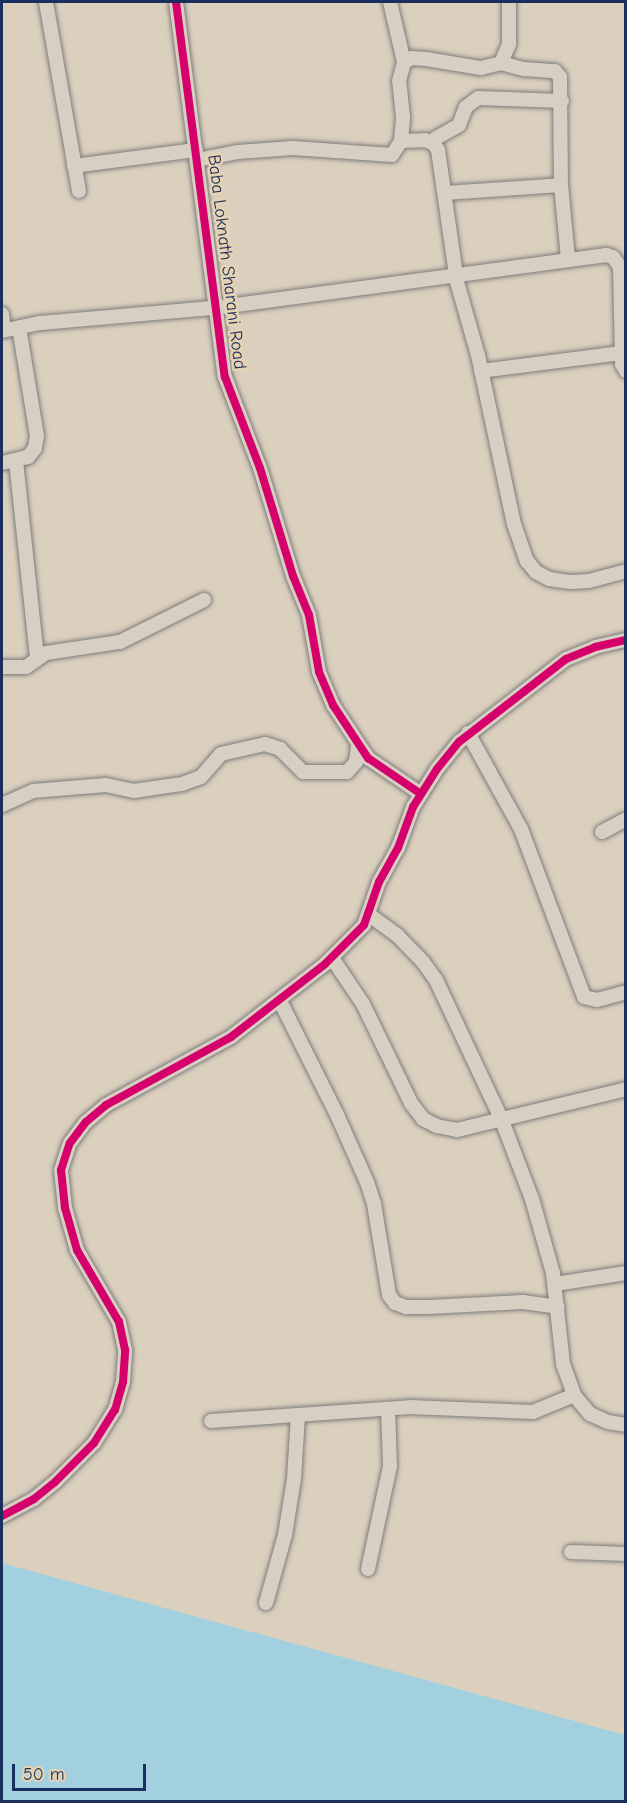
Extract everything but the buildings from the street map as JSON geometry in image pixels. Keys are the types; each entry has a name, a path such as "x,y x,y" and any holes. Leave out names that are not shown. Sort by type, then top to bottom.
{"street":[{"path":"46,2 79,191"},
{"name":"Baba Loknath Sharani Road","path":"176,2 197,155 214,308 225,377 251,440 292,576 309,615 319,672 333,705 368,758 392,777 421,794"},
{"path":"74,166 293,148 392,155 401,141 403,117 399,81 404,62 390,2"},
{"path":"501,63 509,45 509,2"},
{"path":"404,62 412,58 426,58 481,68 501,63 524,69 555,71 562,84 561,185 568,259"},
{"path":"433,143 436,138 459,125 466,106 478,98 562,101"},
{"path":"401,141 425,140 433,143 440,159 456,275 481,371 514,524 527,561 536,572 549,579 571,582 588,581 626,571"},
{"path":"445,193 561,185"},
{"path":"2,314 3,331 72,320 214,308 568,259 619,255 622,364 626,371"},
{"path":"2,463 28,457 35,448 38,436 19,327"},
{"path":"481,371 622,353"},
{"path":"16,461 37,657"},
{"path":"2,667 26,667 37,657 66,648 120,642 204,600"},
{"path":"2,1516 34,1499 55,1482 94,1443 115,1410 123,1382 125,1350 119,1322 77,1250 65,1208 61,1170 70,1143 86,1122 106,1105 142,1087 171,1068 212,1048 280,1001 332,958 364,925 379,882 421,794 448,754 468,733 566,659 595,647 626,640"},
{"path":"468,733 520,829 584,997 597,1000 626,992"},
{"path":"2,805 33,791 106,785 134,790 182,784 201,777 221,754 265,744 280,749 303,772 347,772 352,770 356,762 358,746"},
{"path":"602,832 626,819"},
{"path":"368,914 398,936 423,962 436,980 501,1118 532,1199 555,1284 563,1364 574,1395 590,1414 608,1422 626,1425"},
{"path":"332,958 363,1004 394,1071 423,1119 437,1126 457,1130 626,1089"},
{"path":"280,1001 338,1117 367,1182 374,1204 389,1295 395,1303 406,1307 429,1307 523,1302 558,1307"},
{"path":"555,1284 626,1273"},
{"path":"211,1420 434,1407 533,1412 574,1395"},
{"path":"368,1569 389,1475 388,1409"},
{"path":"266,1603 287,1524 296,1457 298,1415"},
{"path":"572,1552 626,1554"}],"water":[{"path":"2,1563 625,1735 625,1801 2,1801"}],"cycle path":[{"path":"176,2 225,377 260,468 293,576 309,615 319,672 333,705 368,758 421,794"},
{"path":"2,1516 34,1499 55,1482 94,1443 115,1410 123,1382 125,1350 119,1322 77,1250 65,1208 61,1170 70,1143 86,1122 106,1105 231,1037 325,964 364,925 379,882 398,848 413,807 437,769 459,742 566,659 595,647 626,640"}]}
